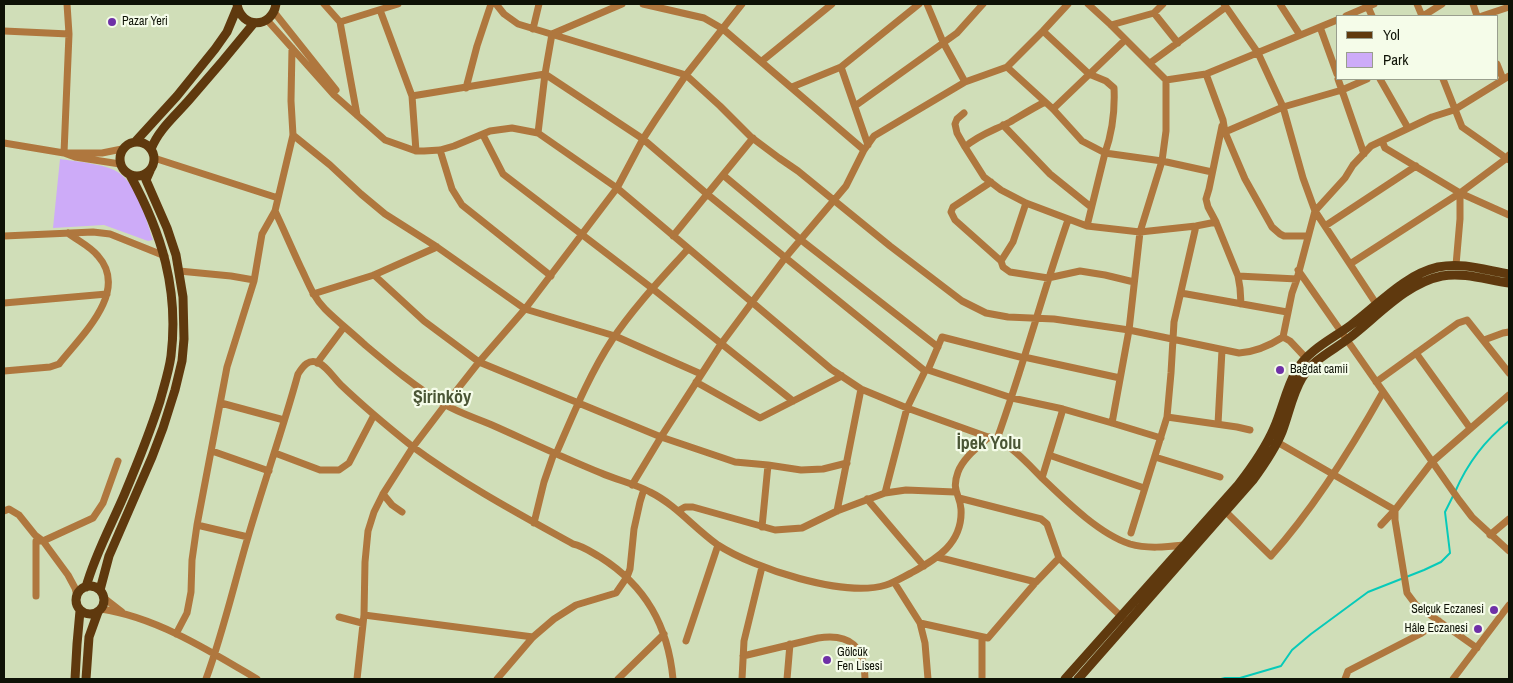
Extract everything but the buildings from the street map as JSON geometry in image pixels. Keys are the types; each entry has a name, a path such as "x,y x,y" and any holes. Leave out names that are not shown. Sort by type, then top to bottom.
{"main road":[{"path":"237,6 244,18 254,23 267,20 276,6"},
{"path":"134,142 177,96 215,49 227,32 237,6"},
{"path":"86,679 89,637 104,603 102,594 109,556 152,458 175,390 182,361 184,339 183,297 176,255 167,228 146,180 153,166 154,140 163,127 185,105 254,23"},
{"path":"75,679 76,644 80,611 76,603 152,428 171,358 173,333 172,298 165,256 143,198 130,175 122,169 119,159 122,149 134,142 144,143 152,153"},
{"path":"130,175 141,176 150,171"},
{"path":"1078,679 1253,480 1282,433 1299,384 1308,370 1344,336 1377,305 1417,276 1436,268 1456,265 1471,266 1509,274"},
{"path":"1064,679 1238,485 1262,452 1275,426 1296,372 1306,358 1344,336 1403,294 1429,279 1449,275 1464,275 1509,282"},
{"path":"82,590 94,586 102,594"},
{"path":"80,611 89,615 99,611"}],"street":[{"path":"64,153 69,34 67,4"},
{"path":"324,4 340,22 357,116"},
{"path":"340,22 380,10 393,4"},
{"path":"466,88 491,4"},
{"path":"496,4 504,14 518,24 686,75 752,138 798,171 962,301 986,313 1129,330 1239,353 1250,352 1273,344 1283,337 1287,312 1315,211 1345,178 1353,165 1371,146 1432,117 1454,110 1506,77 1498,65"},
{"path":"534,29 539,4"},
{"path":"552,34 622,4"},
{"path":"643,4 704,18 723,29 866,147"},
{"path":"357,679 364,614 365,562 368,531 374,512 383,494 413,447 445,405 525,309 617,188 643,139 686,75 742,4"},
{"path":"762,61 832,4"},
{"path":"792,87 842,67 919,4"},
{"path":"927,4 943,42 965,82"},
{"path":"855,106 958,33 983,4"},
{"path":"632,485 720,344 785,258 846,186 866,147 874,136 965,82 1007,67 1068,4"},
{"path":"1088,4 1112,25 1166,80 1166,131 1162,161 1140,232 1129,330 1112,423"},
{"path":"1112,25 1154,13 1164,4"},
{"path":"1280,4 1300,35"},
{"path":"1424,15 1442,4"},
{"path":"1150,64 1225,5 1258,53 1283,108 1303,178 1315,211 1377,305"},
{"path":"1348,15 1371,5"},
{"path":"276,6 351,110"},
{"path":"1485,15 1509,7"},
{"path":"380,10 412,96 416,151"},
{"path":"1154,13 1178,43"},
{"path":"267,20 334,94 385,140 416,151 440,150 462,144 490,131 512,128 538,133 617,188 831,369 861,389 906,408 993,438 1013,450 1082,514 1120,539 1140,546 1166,547 1184,545"},
{"path":"1166,80 1206,74 1336,20"},
{"path":"1320,27 1336,71"},
{"path":"4,31 69,34"},
{"path":"1043,31 1089,74 1106,81 1114,88 1115,101 1109,141 1087,226"},
{"path":"538,133 552,34"},
{"path":"1053,108 1125,40"},
{"path":"176,634 187,613 191,592 192,560 197,525 227,367 254,280 262,234 275,212 293,134 291,93 292,48"},
{"path":"842,67 866,147"},
{"path":"1007,67 1053,108 1082,141 1105,153 1162,161 1212,172"},
{"path":"412,96 545,74 643,139 785,258 926,370 1012,398 1063,409 1161,438"},
{"path":"1206,74 1223,120 1225,132 1245,179 1272,227 1284,236 1307,236"},
{"path":"1338,80 1364,154"},
{"path":"1225,132 1283,108 1342,90 1365,80"},
{"path":"1381,80 1408,128"},
{"path":"1350,264 1460,193 1509,158 1462,127 1443,80"},
{"path":"965,147 988,132 1045,102"},
{"path":"964,114 954,124 957,133 984,177 1001,190 1026,203 1087,226 1140,232 1216,222"},
{"path":"1223,120 1210,189 1206,199 1238,276 1241,304"},
{"path":"1003,125 1050,174 1091,207"},
{"path":"293,134 385,214 437,247 525,309 615,336 701,374"},
{"path":"482,135 503,174 653,288 793,401"},
{"path":"674,236 752,138"},
{"path":"1382,141 1385,148 1460,193 1509,215"},
{"path":"4,144 64,153 102,153 122,149"},
{"path":"440,150 452,189 462,205 551,276"},
{"path":"64,153 75,157 120,164"},
{"path":"152,153 278,198"},
{"path":"1325,226 1416,166"},
{"path":"723,175 801,240 938,347"},
{"path":"991,182 953,207 951,212 955,220 1001,261 1002,267 1010,272 1048,278 1080,271 1134,282"},
{"path":"1456,265 1460,193"},
{"path":"1001,261 1013,242 1026,203"},
{"path":"275,212 313,294 323,307 397,372 445,405 662,498 704,535 732,554 762,567 799,578 854,588 875,588 894,582 924,566 951,544 957,531 961,512 956,480 960,467 969,456 993,438 1012,398 1048,278 1068,220"},
{"path":"1131,533 1167,417 1174,322 1196,226"},
{"path":"4,236 93,232 110,234 165,256"},
{"path":"4,371 50,367 59,364 97,317 105,302 109,286 106,267 100,257 90,248 68,233"},
{"path":"313,294 374,275 437,247"},
{"path":"534,522 544,482 555,453 594,370 615,336 653,288 688,249"},
{"path":"1298,270 1459,500 1472,517 1509,551"},
{"path":"179,271 254,280"},
{"path":"374,275 424,321 479,362 661,437 728,461 801,470 823,469 847,463"},
{"path":"1238,276 1297,279"},
{"path":"1181,293 1287,312"},
{"path":"4,303 107,294"},
{"path":"1376,382 1458,323 1466,320 1509,373"},
{"path":"317,363 344,327"},
{"path":"1484,340 1509,332"},
{"path":"885,493 906,408 942,337 1120,378"},
{"path":"1283,337 1290,341 1306,358"},
{"path":"1218,424 1222,350"},
{"path":"1416,353 1470,428"},
{"path":"206,679 215,655 248,537 298,374 305,364 314,362 321,364 374,416 413,447 449,472 572,544 581,545 627,577 647,600 659,621 670,654 673,679"},
{"path":"696,382 760,418 842,376"},
{"path":"838,511 861,389"},
{"path":"1226,512 1271,556 1314,502 1353,446 1383,392"},
{"path":"1381,525 1432,462 1509,395"},
{"path":"221,403 284,420"},
{"path":"1042,478 1063,409"},
{"path":"275,452 320,470 340,470 349,464 374,416"},
{"path":"1167,417 1250,430"},
{"path":"1277,442 1395,510"},
{"path":"212,451 269,471"},
{"path":"1049,455 1144,488"},
{"path":"1155,457 1220,477"},
{"path":"36,596 36,541 44,541 93,518 103,503 118,461"},
{"path":"762,527 768,465"},
{"path":"497,679 533,637 554,619 576,605 616,593 630,569 634,529 644,489"},
{"path":"678,511 685,507 692,507 775,530 802,528 838,511 885,493 906,490 957,495 1042,519 1047,524 1059,558 1128,624"},
{"path":"383,494 392,505 402,512"},
{"path":"867,499 924,566"},
{"path":"4,503 7,510 19,515 36,536 44,541 68,576 82,590"},
{"path":"1395,510 1407,592 1416,605 1477,648"},
{"path":"1490,535 1509,519"},
{"path":"197,525 248,537"},
{"path":"686,641 718,545"},
{"path":"937,557 1036,582"},
{"path":"920,623 988,638 1059,558"},
{"path":"742,679 744,641 762,567"},
{"path":"894,582 920,623 925,643 928,679"},
{"path":"102,594 122,612"},
{"path":"1453,679 1509,605"},
{"path":"99,611 122,612 176,634 257,679"},
{"path":"364,614 533,637"},
{"path":"338,617 362,623"},
{"path":"1345,679 1348,671 1420,634 1440,621"},
{"path":"618,679 664,634"},
{"path":"743,656 829,636 838,637 851,642 861,653 864,659 866,679"},
{"path":"982,637 982,679"},
{"path":"787,679 790,644"}],"green space":[{"path":"60,159 103,166 122,175 129,182 139,200 153,240 148,241 104,225 53,228"}],"waterway":[{"path":"1455,492 1465,472 1478,453 1492,436 1509,421"},
{"path":"1221,679 1240,678 1281,666 1292,650 1368,592 1441,562 1450,553 1445,512 1453,496"}],"place":[{"name":"Pazar Yeri","path":"112,22"},
{"name":"Bağdat camii","path":"1280,370"},
{"name":"Selçuk Eczanesi","path":"1494,610"},
{"name":"Hâle Eczanesi","path":"1478,629"},
{"name":"Gölcük Fen Lisesi","path":"827,660"}],"district":[{"name":"Şirinköy","path":"442,398"},
{"name":"İpek Yolu","path":"989,444"}]}
